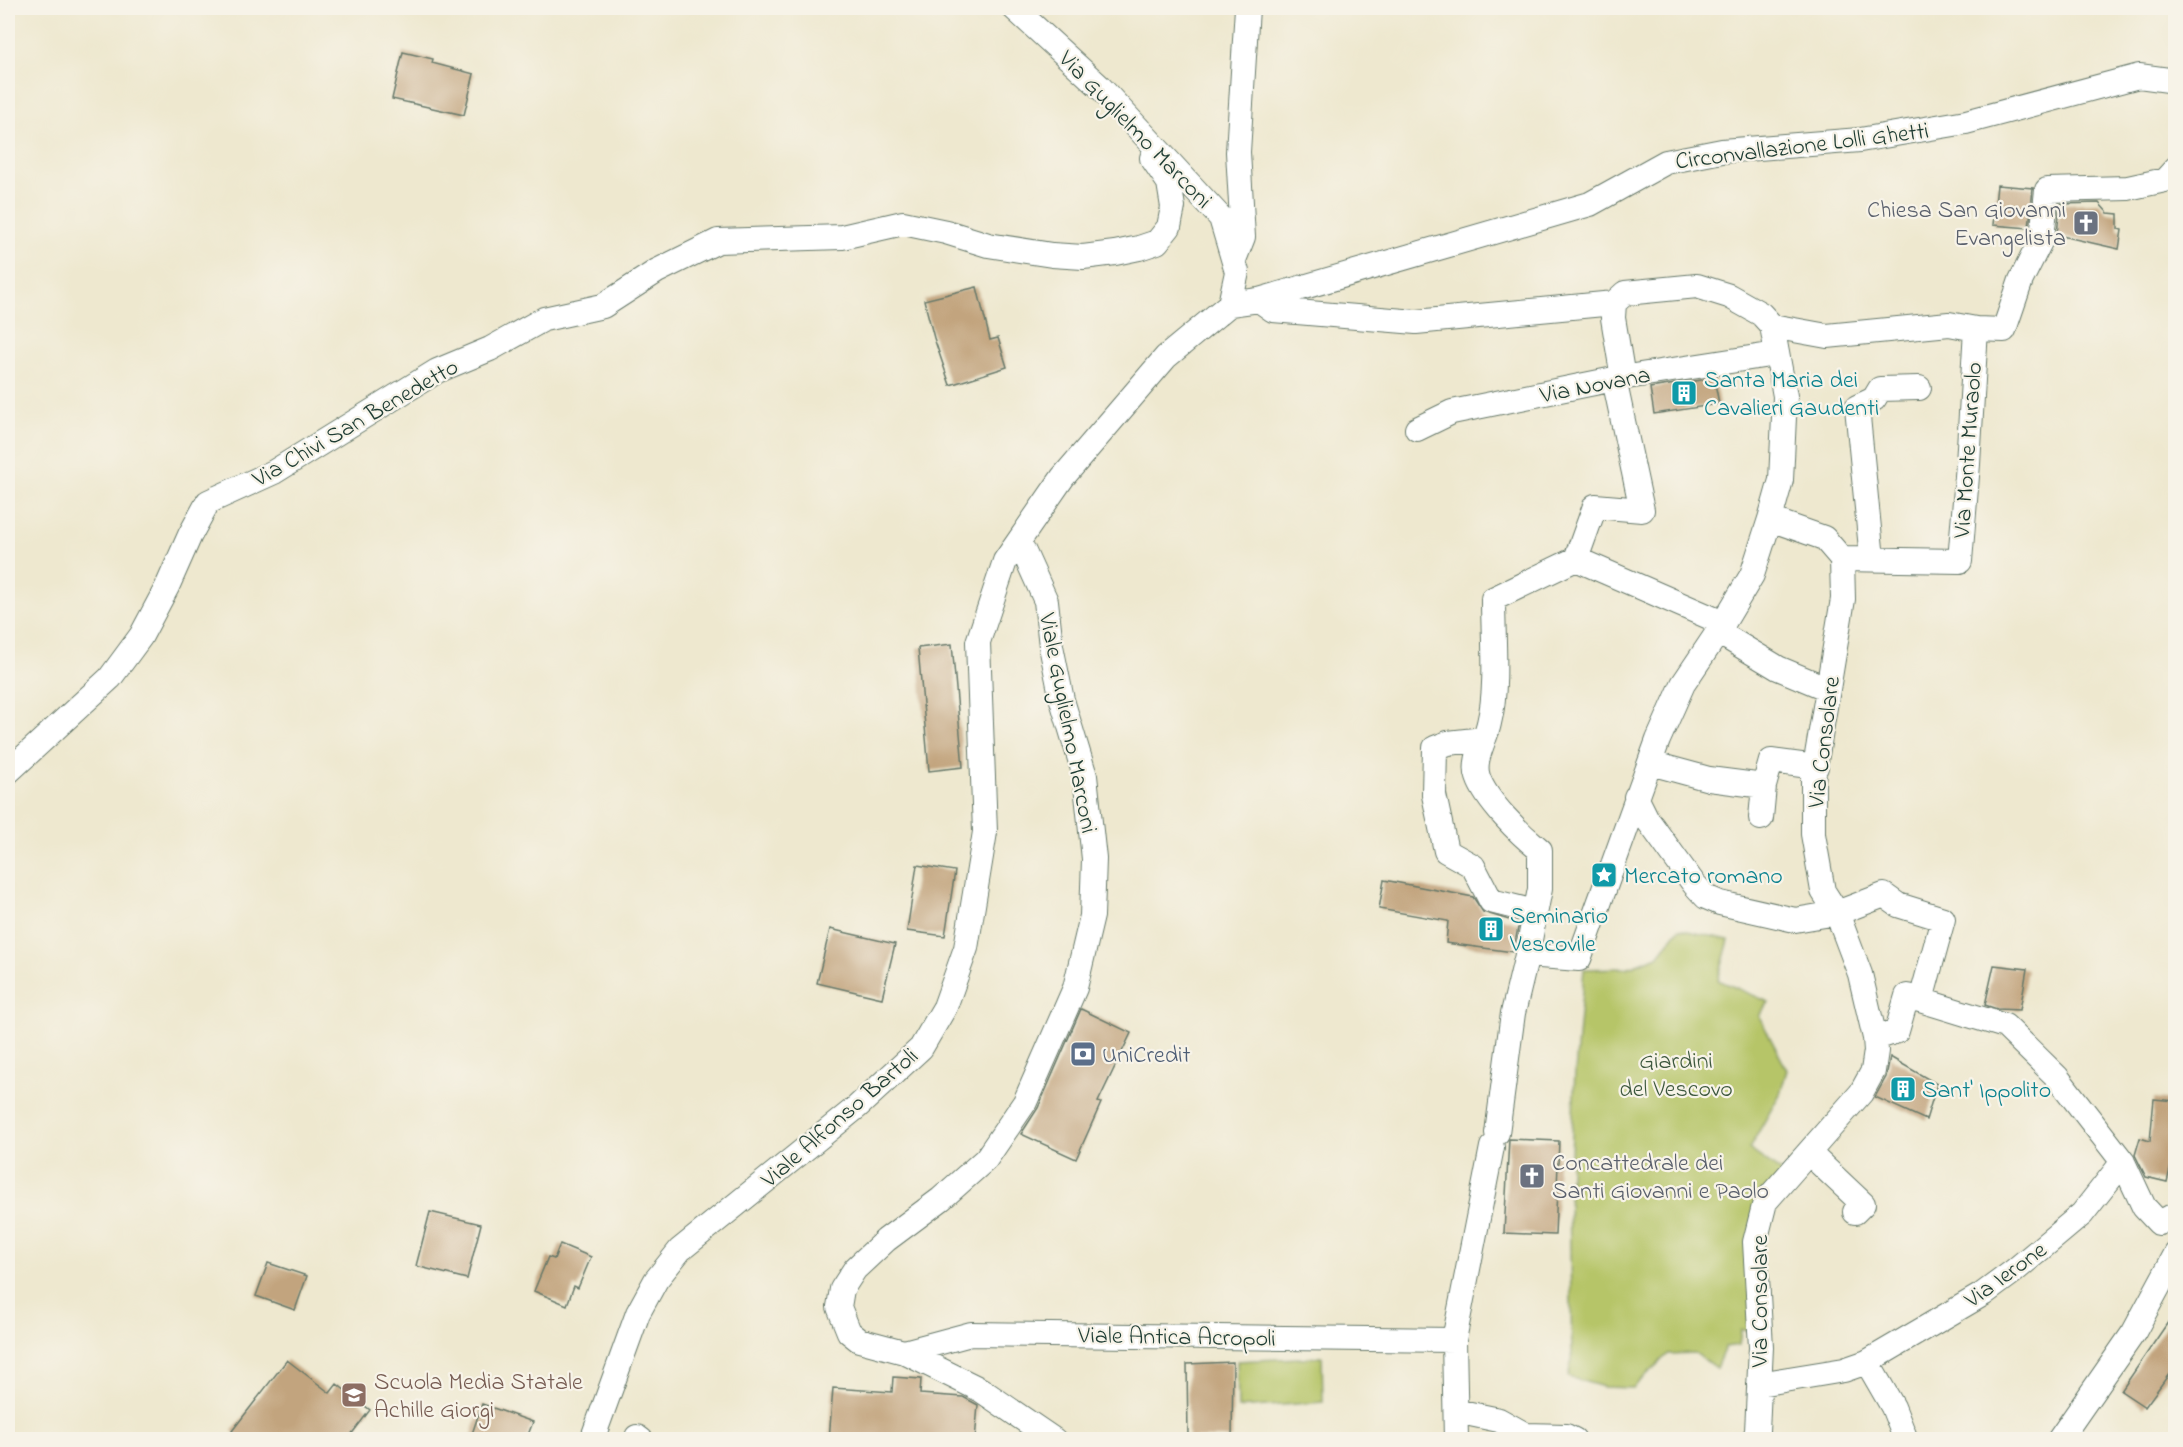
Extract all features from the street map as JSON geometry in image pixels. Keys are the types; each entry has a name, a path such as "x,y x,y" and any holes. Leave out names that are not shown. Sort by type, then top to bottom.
{"street":[{"name":"Via Guglielmo Marconi","path":"1014,8 1099,86 1221,218 1237,272 1230,304"},
{"path":"1234,260 1243,237 1238,152 1247,8"},
{"name":"Circonvallazione Lolli Ghetti","path":"1230,304 1259,300 1590,204 1666,162 1722,151 1860,140 1966,122 2139,76 2175,81"},
{"name":"Via Chivi San Benedetto","path":"8,772 110,678 141,636 208,502 274,472 437,371 490,349 544,319 603,306 657,271 718,241 842,237 903,223 1007,249 1083,257 1115,253 1157,242 1169,227 1173,207 1169,183 1142,145 1143,132"},
{"path":"1772,326 1827,336 1949,324 1976,329 2004,330 2021,280 2042,238 2047,190 2128,188 2165,180 2175,168"},
{"path":"1259,300 1273,310 1416,322 1614,303 1624,293 1697,286 1729,296 1761,314 1772,326 1785,396 1781,480 1752,575 1721,628 1683,684 1636,797 1579,959 1527,955"},
{"path":"1456,1440 1454,1340 1495,1140 1513,1013 1539,889 1540,850 1517,831 1477,776 1477,765 1490,723 1493,699 1493,599 1576,559 1594,506 1642,510 1619,378 1613,318 1614,303"},
{"path":"1019,541 1063,477 1166,357 1230,304"},
{"name":"Via Monte Muraolo","path":"1842,559 1960,561 1976,329"},
{"name":"Via Novana","path":"1417,429 1452,412 1619,378 1776,354"},
{"path":"1872,559 1857,407 1874,399 1880,389 1919,388"},
{"path":"1770,519 1824,538 1842,559"},
{"name":"Viale Guglielmo Marconi","path":"903,1352 860,1340 849,1332 839,1307 842,1289 855,1269 886,1240 941,1199 986,1159 1025,1102 1075,988 1092,916 1094,859 1085,776 1062,699 1051,646 1046,601 1019,541"},
{"name":"Viale Alfonso Bartoli","path":"592,1440 638,1313 656,1280 680,1250 857,1107 921,1048 945,1007 966,948 985,832 978,642 1005,561 1019,541"},
{"path":"1576,559 1721,628 1778,668 1828,689"},
{"name":"Via Consolare","path":"1754,1440 1757,1431 1761,1347 1755,1242 1766,1202 1861,1093 1873,1071 1876,1051 1860,974 1837,913 1823,891 1813,834 1813,779 1843,599 1842,559"},
{"path":"1484,739 1448,743 1435,748 1434,795 1446,851 1473,866 1491,901 1535,912"},
{"path":"1761,818 1764,786 1771,761 1816,767"},
{"path":"1650,763 1708,779 1764,786"},
{"path":"1636,797 1647,819 1694,884 1706,897 1720,903 1764,915 1795,920 1837,913 1884,895 1898,905 1943,919 1921,1000"},
{"path":"1875,1038 1897,1031 1907,996 2005,1026 2057,1077 2122,1162 2144,1206 2159,1223 2175,1214"},
{"path":"1809,1153 1863,1204 1855,1212"},
{"name":"Via Ierone","path":"1759,1384 1844,1370 1867,1362 1983,1294 2082,1214 2122,1162"},
{"path":"2059,1440 2134,1332 2175,1254"},
{"name":"Viale Antica Acropoli","path":"903,1352 971,1334 1454,1340"},
{"path":"903,1352 981,1390 1054,1440"},
{"path":"1867,1362 1893,1407 1906,1440"},
{"path":"1456,1411 1499,1420 1526,1435 1566,1436 1574,1440"},
{"path":"636,1440 637,1437 641,1440"}],"green space":[{"name":"Giardini del Vescovo","path":"1679,929 1729,940 1718,980 1769,1002 1759,1016 1787,1070 1780,1094 1749,1149 1787,1176 1764,1191 1760,1330 1741,1330 1739,1345 1725,1347 1716,1368 1695,1353 1668,1354 1633,1388 1604,1387 1568,1377 1572,1360 1569,1196 1575,1072 1584,969 1626,968 1658,956"},
{"path":"1322,1357 1323,1402 1238,1408 1237,1361"}],"building":[{"path":"403,52 433,59 432,63 474,74 464,115 392,99"},
{"path":"1997,185 2033,188 2029,228 1993,225"},
{"name":"Chiesa San Giovanni Evangelista","path":"2099,203 2108,213 2118,214 2118,229 2122,230 2119,249 2057,235 2060,204"},
{"path":"977,287 990,340 998,338 1007,367 950,385 924,300"},
{"name":"Santa Maria dei Cavalieri Gaudenti","path":"1714,378 1719,404 1654,414 1650,388"},
{"path":"952,644 963,767 929,771 918,648"},
{"path":"917,865 955,871 945,936 907,931"},
{"path":"1384,880 1473,897 1483,912 1519,923 1513,952 1446,943 1448,921 1379,909"},
{"path":"830,929 895,944 882,998 817,983"},
{"path":"1994,965 2027,969 2020,1010 1997,1009 1985,1005"},
{"path":"1081,1009 1131,1033 1098,1102 1101,1103 1076,1159 1021,1134 1038,1108"},
{"name":"Sant' Ippolito","path":"1890,1057 1937,1084 1926,1120 1875,1097 1886,1077"},
{"path":"2154,1099 2175,1101 2175,1149 2167,1182 2146,1177 2135,1155 2140,1138 2150,1141"},
{"name":"Concattedrale dei Santi Giovanni e Paolo","path":"1509,1139 1559,1141 1555,1235 1504,1233"},
{"path":"430,1212 481,1224 467,1279 416,1266"},
{"path":"560,1244 591,1257 578,1288 574,1286 567,1305 534,1291 548,1257 554,1259"},
{"path":"268,1263 307,1276 295,1310 256,1296"},
{"path":"2175,1312 2175,1366 2145,1407 2121,1391"},
{"path":"287,1360 330,1393 337,1384 370,1410 347,1440 242,1440 232,1431"},
{"path":"1233,1362 1232,1438 1188,1438 1187,1364"},
{"path":"893,1377 921,1379 920,1394 963,1397 978,1405 975,1440 829,1440 833,1388 892,1392"},
{"path":"482,1404 533,1422 526,1440 470,1440"}],"place":[{"name":"Chiesa San Giovanni Evangelista","path":"2086,223"},
{"name":"Santa Maria dei Cavalieri Gaudenti","path":"1684,393"},
{"name":"Mercato romano","path":"1604,875"},
{"name":"Seminario Vescovile","path":"1491,929"},
{"name":"UniCredit","path":"1083,1054"},
{"name":"Sant' Ippolito","path":"1903,1089"},
{"name":"Concattedrale dei Santi Giovanni e Paolo","path":"1532,1176"},
{"name":"Scuola Media Statale Achille Giorgi","path":"354,1395"}]}
